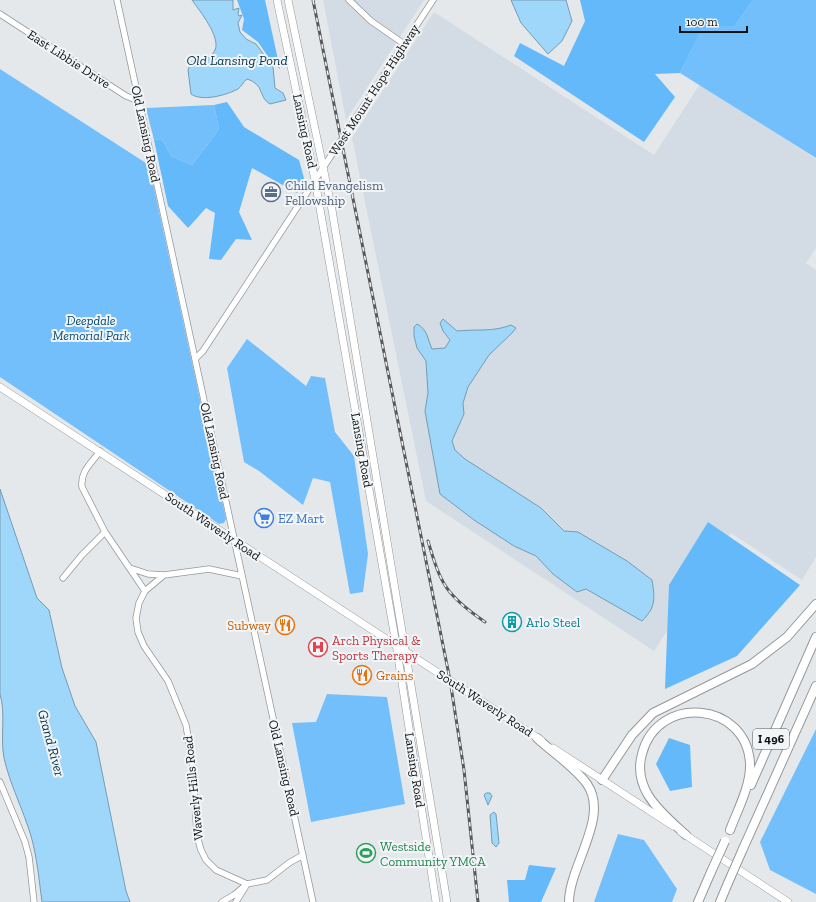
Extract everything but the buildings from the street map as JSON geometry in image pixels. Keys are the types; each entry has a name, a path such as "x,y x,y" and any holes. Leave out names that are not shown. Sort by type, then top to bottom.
{"highway":[{"path":"602,780 632,734 653,713 752,664 787,636 816,604"},
{"name":"I 496","path":"698,902 816,637"},
{"name":"I 496","path":"720,902 816,686"},
{"path":"686,835 660,810 648,795 642,779 640,761 644,748 656,728 669,718 692,712 708,714 727,722 736,731 746,746 750,764 749,778 730,830"},
{"path":"538,738 586,782 594,799 594,820 572,879 568,902"}],"main road":[{"name":"Lansing Road","path":"277,0 315,180 396,644 436,902"},
{"name":"Lansing Road","path":"288,0 332,210 447,902"},
{"name":"South Waverly Road","path":"0,387 396,644 788,902"}],"street":[{"name":"Old Lansing Road","path":"117,0 313,902"},
{"path":"349,0 371,21 404,44"},
{"name":"West Mount Hope Highway","path":"195,359 203,351 433,0"},
{"name":"East Libbie Drive","path":"0,14 126,96 139,102"},
{"path":"100,451 83,472 81,481 82,487 105,532 123,561 130,568 145,591 164,575"},
{"path":"63,578 82,555 105,532"},
{"path":"130,568 148,574 164,575 209,569 242,576"},
{"name":"Waverly Hills Road","path":"145,591 137,610 136,618 138,632 144,646 168,681 186,725 194,768 197,836 201,850 206,860 216,870 247,884"},
{"path":"0,782 25,842 29,857 34,902"},
{"path":"222,902 234,896 247,884 266,880 289,862 303,855"},
{"path":"236,902 247,884"}],"shaded area":[{"path":"237,0 265,0 280,69 271,61 258,42 242,30 244,19"},
{"path":"323,0 424,0 346,120"},
{"path":"580,0 753,0 735,26 702,28 680,73 655,74 675,97 644,142 514,56 520,43 564,66 585,21"},
{"path":"434,12 654,155 700,84 816,159 816,248 806,263 816,270 816,557 802,580 731,533 654,651 426,501 352,138"},
{"path":"227,102 244,127 299,160 304,178 297,193 252,168 239,212 252,240 236,239 221,260 209,259 215,213 206,208 188,228 168,206 154,140 162,139 171,156 192,165 219,129 214,105"},
{"path":"708,522 800,585 737,656 665,689 669,585"},
{"path":"669,738 690,745 692,787 670,791 656,764"},
{"path":"529,865 556,868 541,902 509,902 507,880 525,880"}],"green space":[{"path":"753,0 816,0 816,158 680,73 702,27 735,26"},
{"name":"Deepdale Memorial Park","path":"0,69 149,165 226,519 224,523 219,524 0,377"},
{"path":"214,105 219,129 192,165 171,156 162,139 154,140 146,108"},
{"path":"247,339 306,386 311,376 325,378 335,432 354,456 368,554 363,592 350,594 330,482 313,478 303,505 259,471 244,462 227,368"},
{"path":"327,694 387,697 405,804 311,822 292,723 316,722"},
{"path":"816,729 816,894 770,870 760,842"},
{"path":"618,834 644,840 677,889 672,902 594,902"}],"water":[{"name":"Old Lansing Pond","path":"192,0 233,0 233,10 239,8 238,14 239,16 242,15 238,23 240,32 246,39 256,44 273,67 275,88 283,93 286,100 270,104 266,101 256,84 247,79 238,89 214,97 208,98 191,94 188,70 191,62 202,63 213,54 216,45 212,31"},
{"path":"511,0 566,0 572,21 562,41 548,54 521,23"},
{"path":"443,319 457,331 491,329 511,325 516,328 489,355 468,387 463,403 464,414 452,441 455,450 465,459 541,508 564,531 578,532 627,561 652,580 654,598 652,607 642,621 586,589 577,592 553,574 536,556 514,546 474,520 440,494 425,411 428,393 426,361 417,348 414,336 414,327 417,324 421,326 427,335 432,349 445,348 450,340 443,331 440,323"},
{"name":"Grand River","path":"0,489 37,598 49,610 62,668 75,706 96,742 126,891 130,902 42,902 33,844 28,826 10,778 3,750 3,709 0,694"},
{"path":"486,793 490,793 492,796 488,805 484,795"},
{"path":"494,812 496,814 499,843 496,847 492,843 490,815"}],"railway":[{"path":"313,0 450,680 464,770 478,902"},
{"path":"428,541 441,579 447,588 461,604 485,622"}],"place":[{"name":"Child Evangelism Fellowship","path":"271,192"},
{"name":"EZ Mart","path":"264,518"},
{"name":"Arlo Steel","path":"512,622"},
{"name":"Subway","path":"285,625"},
{"name":"Arch Physical & Sports Therapy","path":"318,647"},
{"name":"Grains","path":"362,675"},
{"name":"Westside Community YMCA","path":"366,853"}]}
